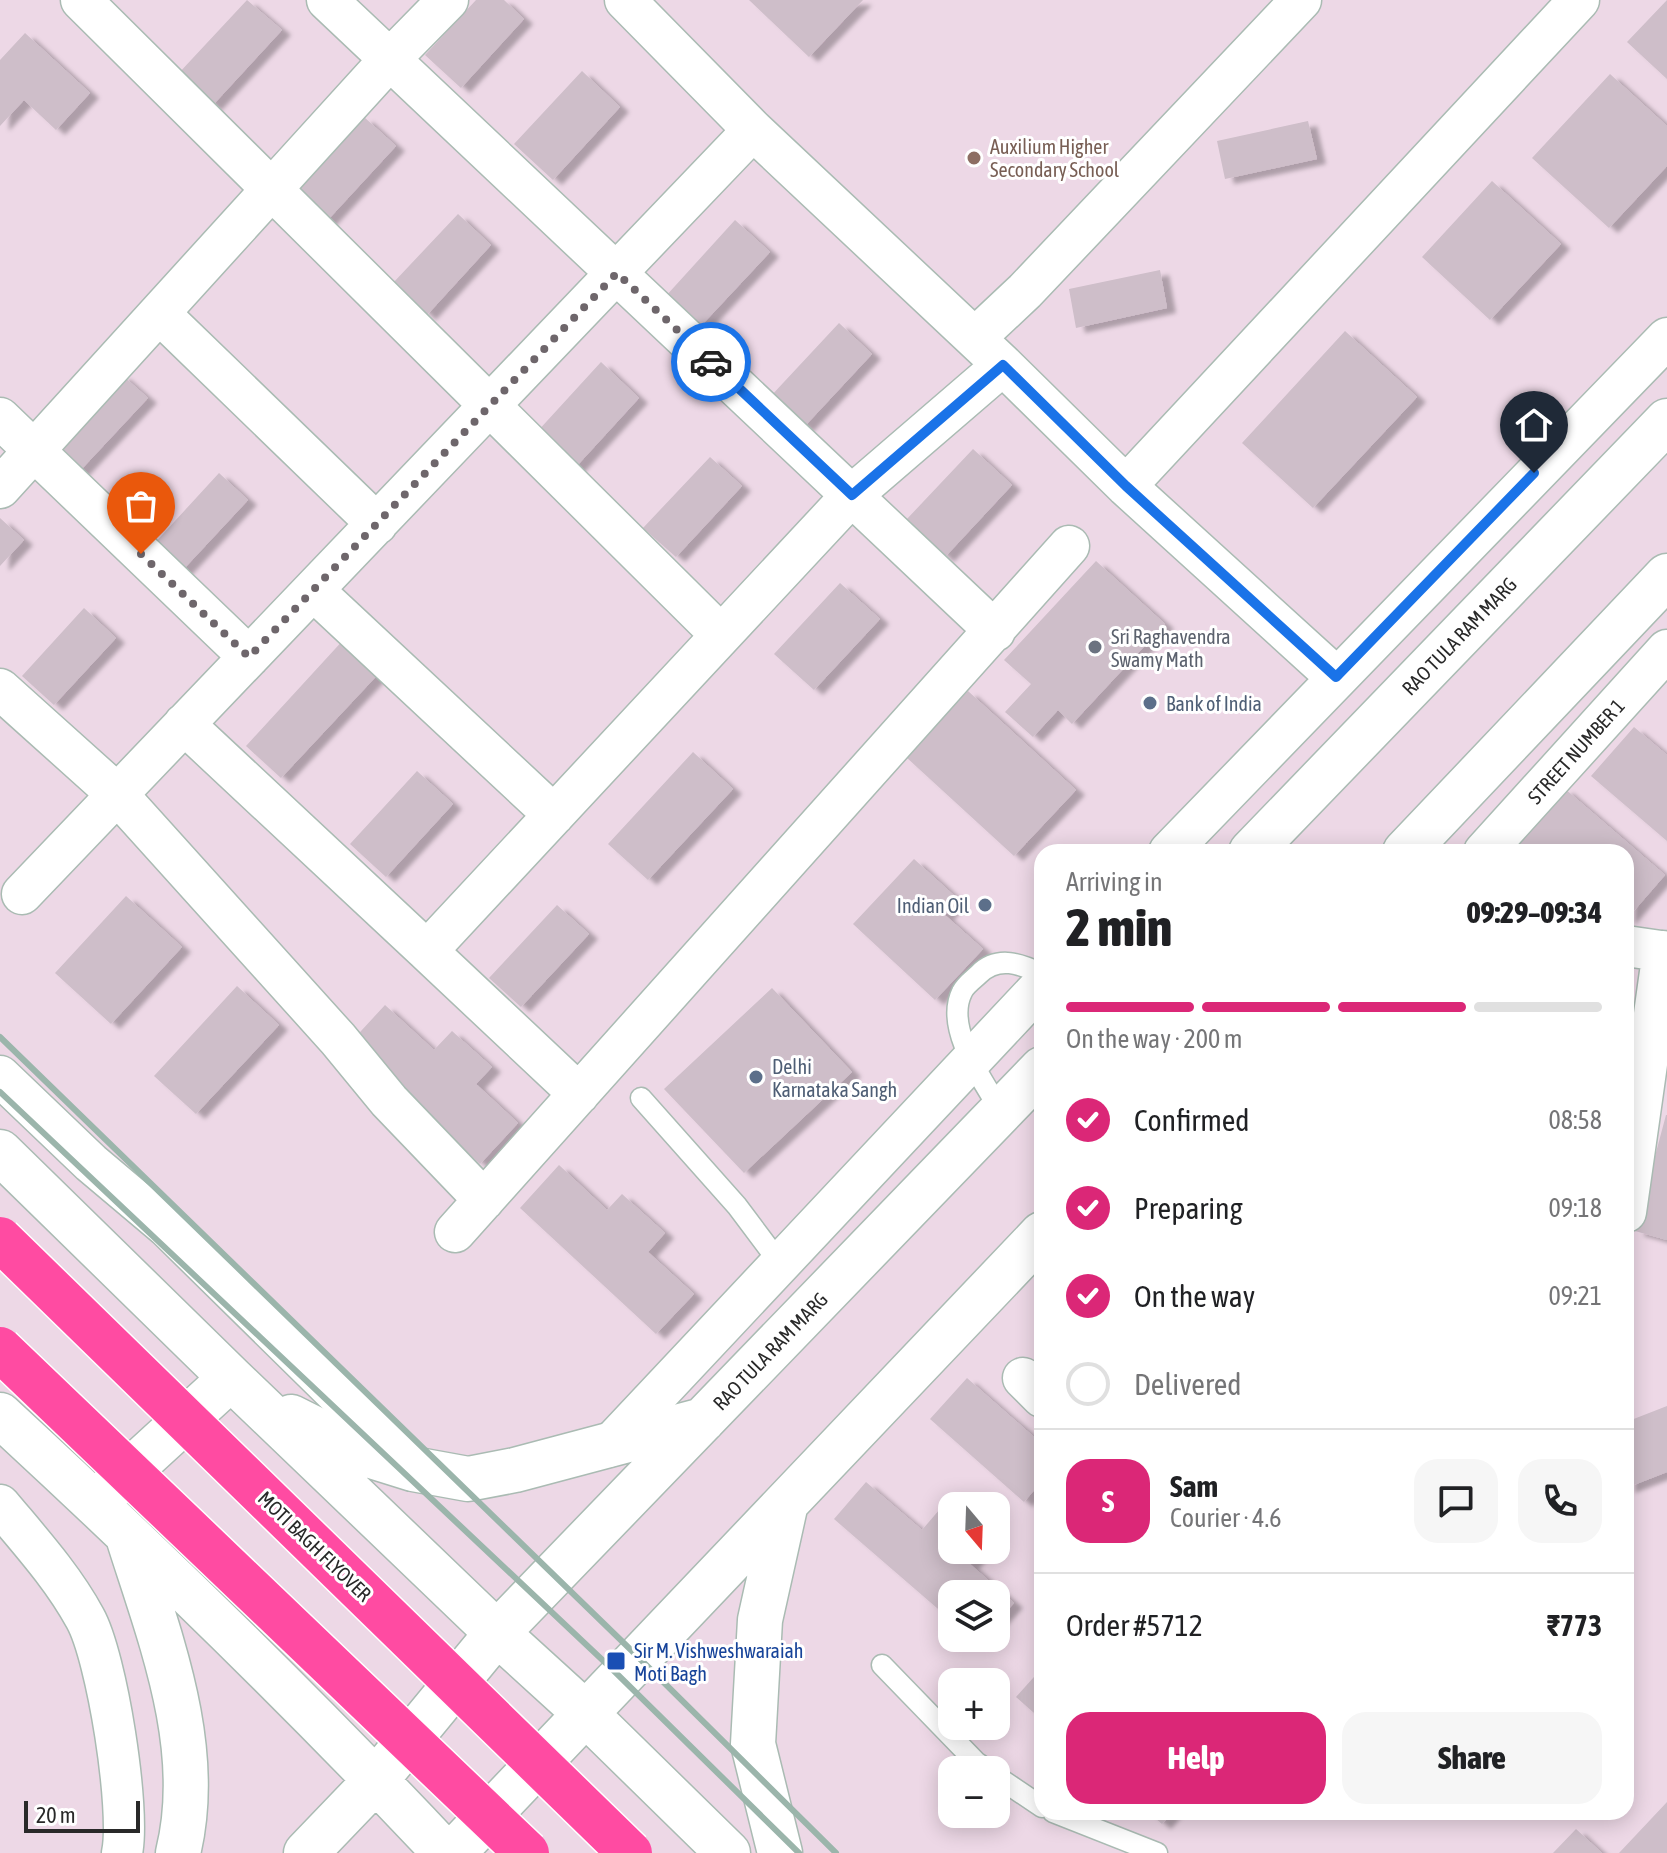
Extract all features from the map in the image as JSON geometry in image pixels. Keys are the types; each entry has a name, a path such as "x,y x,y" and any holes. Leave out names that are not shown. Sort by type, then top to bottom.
{"main road":[{"name":"RAO TULA RAM MARG","path":"1259,844 1667,421"},
{"path":"1413,844 1667,576"},
{"name":"RAO TULA RAM MARG","path":"306,1853 376,1780 497,1633 1034,1077"},
{"path":"0,1152 728,1853"},
{"name":"MOTI BAGH FLYOVER","path":"0,1239 630,1853"},
{"path":"453,1853 1034,1242"},
{"path":"0,1349 527,1853"},
{"path":"241,1387 365,1454 413,1469 468,1479 608,1447 703,1420"},
{"path":"95,1503 241,1387"},
{"path":"0,1415 127,1534 376,1780 445,1853"},
{"path":"780,1853 753,1744 760,1620 786,1503"},
{"path":"127,1534 177,1701 185,1769 184,1827 178,1853"}],"street":[{"path":"81,0 721,635"},
{"path":"327,0 995,631"},
{"path":"0,488 390,59 448,0"},
{"path":"625,0 753,130 975,338 1126,486 1336,677"},
{"path":"975,338 1025,291 1301,0"},
{"path":"1126,486 1579,0"},
{"path":"22,894 753,130"},
{"path":"160,314 377,524"},
{"path":"1177,844 1667,338"},
{"path":"427,951 852,495 1003,365"},
{"path":"0,418 249,657"},
{"path":"455,1232 1069,546"},
{"path":"313,590 554,815"},
{"path":"1620,626 1664,658"},
{"name":"STREET NUMBER 1","path":"1491,844 1664,658"},
{"path":"0,689 117,794 338,1039 389,1101 484,1200"},
{"path":"184,724 579,1094"},
{"path":"1634,1131 1652,950"},
{"path":"608,1447 1034,993"},
{"path":"0,1076 91,1163 167,1227 413,1469"},
{"path":"0,1505 52,1568 87,1620 103,1671 119,1765 122,1853"}],"lane":[{"path":"1001,1111 971,1059 956,1016 962,991 984,969 1008,961 1034,971"},
{"path":"641,1098 737,1206 779,1262"},
{"path":"882,1665 970,1756"},
{"path":"1010,1785 1034,1802"},
{"path":"1073,1820 1157,1853"}],"building":[{"path":"247,0 282,30 212,106 178,74"},
{"path":"476,0 504,0 524,19 461,88 425,55"},
{"path":"749,0 863,0 809,57"},
{"path":"1667,0 1667,79 1627,42"},
{"path":"25,33 90,93 56,130 24,100 0,126 0,60"},
{"path":"582,71 620,107 553,180 514,144"},
{"path":"1610,74 1667,126 1667,166 1609,228 1532,158"},
{"path":"364,117 396,146 325,223 294,193"},
{"path":"1308,121 1317,159 1225,179 1217,141"},
{"path":"1492,181 1561,244 1490,320 1422,257"},
{"path":"458,214 491,245 427,315 393,283"},
{"path":"735,220 770,252 699,328 665,297"},
{"path":"1160,270 1167,308 1076,328 1069,289"},
{"path":"839,323 872,354 804,427 770,397"},
{"path":"1345,331 1417,397 1313,508 1242,443"},
{"path":"601,362 639,398 574,469 536,433"},
{"path":"121,374 148,398 77,474 51,450"},
{"path":"973,449 1012,485 945,557 906,520"},
{"path":"710,457 742,486 676,557 643,528"},
{"path":"219,473 248,500 180,573 152,546"},
{"path":"0,518 24,540 0,566"},
{"path":"1096,561 1165,624 1072,724 1058,710 1033,737 1005,712 1031,684 1004,660"},
{"path":"840,583 880,619 814,690 774,654"},
{"path":"84,608 116,638 54,705 22,676"},
{"path":"346,637 382,670 281,778 246,746"},
{"path":"968,691 1076,790 1014,856 906,757"},
{"path":"1634,727 1667,755 1667,841 1591,776"},
{"path":"693,752 733,789 648,880 608,844"},
{"path":"417,771 453,804 386,877 350,844"},
{"path":"1564,788 1629,844 1514,844"},
{"path":"1634,848 1665,875 1634,911"},
{"path":"914,859 959,900 945,915 983,949 935,1000 853,924"},
{"path":"126,896 182,947 111,1024 55,973"},
{"path":"557,905 589,934 521,1007 489,978"},
{"path":"237,986 279,1025 196,1114 154,1076"},
{"path":"772,988 852,1072 744,1173 664,1089"},
{"path":"385,1005 434,1050 452,1031 492,1067 476,1084 518,1123 480,1164 349,1044"},
{"path":"1667,1115 1667,1240 1635,1231"},
{"path":"559,1165 607,1210 622,1194 665,1233 648,1252 694,1294 656,1334 520,1208"},
{"path":"967,1378 1034,1437 1034,1490 1024,1502 930,1419"},
{"path":"1667,1406 1667,1472 1634,1485 1634,1419"},
{"path":"866,1482 922,1530 938,1511 938,1564 970,1564 988,1580 938,1580 938,1609 834,1519"},
{"path":"1034,1677 1034,1713 1016,1697"},
{"path":"1667,1802 1667,1853 1619,1853"},
{"path":"1576,1829 1602,1853 1553,1853"}],"railway":[{"path":"0,1037 836,1853"},
{"path":"0,1092 612,1669 799,1853"}],"way so far":[{"path":"141,554 249,657 617,273 711,362"}],"place":[{"name":"Auxilium Higher Secondary School","path":"974,158"},
{"name":"Sri Raghavendra Swamy Math","path":"1095,647"},
{"name":"Bank of India","path":"1150,703"},
{"name":"Indian Oil","path":"985,905"},
{"name":"Delhi Karnataka Sangh","path":"756,1077"},
{"name":"Sir M. Vishweshwaraiah Moti Bagh","path":"616,1661"}],"route":[{"path":"711,362 852,495 1003,365 1126,486 1336,677 1534,473"}]}
